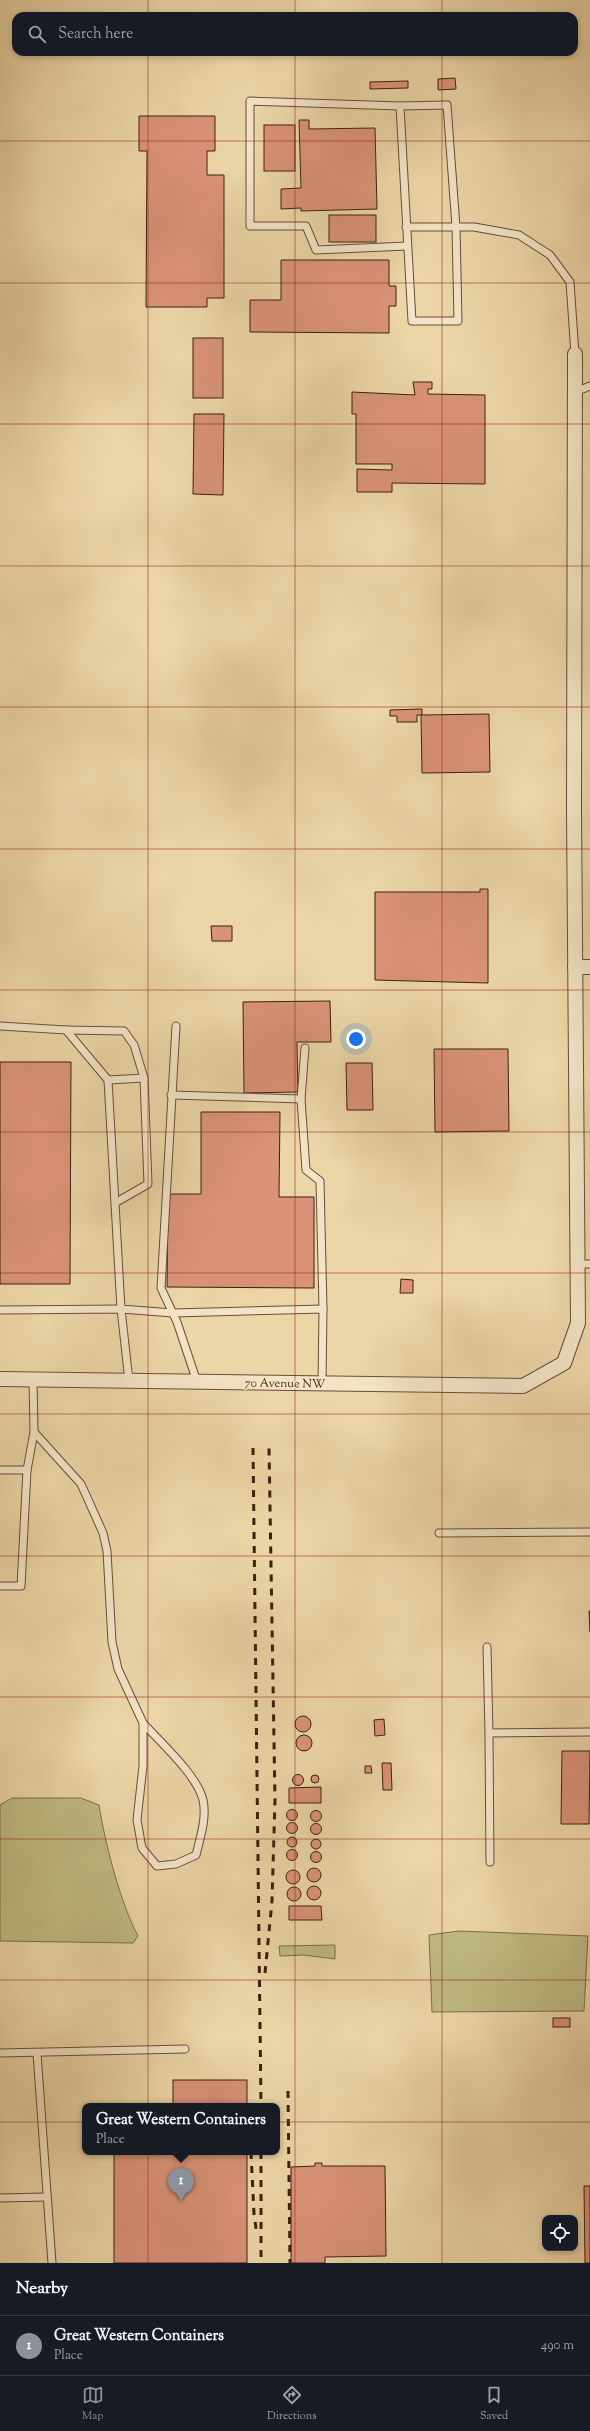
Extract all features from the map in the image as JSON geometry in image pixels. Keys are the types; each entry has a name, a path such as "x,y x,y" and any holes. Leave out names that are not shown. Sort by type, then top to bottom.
{"street":[{"path":"575,354 575,967 584,1264"},
{"path":"575,967 590,967"},
{"name":"70 Avenue NW","path":"0,1379 523,1386 564,1363 578,1323 584,1264"}],"lane":[{"path":"400,106 412,322 458,322 456,227 447,105 400,106 250,101 250,226 306,226 316,250 407,246"},
{"path":"406,227 474,227 519,235 550,255 570,282 575,354"},
{"path":"575,392 590,386"},
{"path":"0,1026 66,1030 124,1031 134,1045 144,1078 148,1184 115,1203"},
{"path":"176,1026 171,1095 162,1288 173,1313 197,1382"},
{"path":"66,1030 108,1080 121,1309 129,1381"},
{"path":"305,1048 301,1099 306,1170 320,1181 323,1309 322,1384"},
{"path":"108,1080 144,1078"},
{"path":"171,1095 301,1099"},
{"path":"0,1310 121,1309 173,1313 323,1309"},
{"path":"0,1586 21,1586 27,1470 34,1432 33,1380"},
{"path":"34,1432 81,1484 103,1533 107,1551 112,1642 118,1669 143,1723 196,1783 203,1801 203,1825 196,1855 176,1864 157,1866 142,1848 137,1820 143,1766 143,1723"},
{"path":"0,1470 27,1470"},
{"path":"439,1533 590,1532"},
{"path":"486,1647 489,1733 490,1862"},
{"path":"489,1733 590,1732"},
{"path":"0,2053 185,2049"},
{"path":"37,2053 46,2197 52,2263"},
{"path":"0,2198 46,2197"}],"shaded area":[{"path":"12,1798 81,1798 99,1805 105,1837 119,1890 138,1936 133,1943 0,1941 0,1805"},
{"path":"459,1931 588,1936 584,2011 432,2012 429,1935"},
{"path":"335,1945 335,1959 304,1955 280,1956 279,1946"}],"building":[{"path":"455,78 456,89 438,90 438,79"},
{"path":"408,81 408,88 370,89 370,82"},
{"path":"139,116 215,116 215,151 207,151 207,175 224,175 224,298 207,298 207,307 146,307 147,151 139,151"},
{"path":"299,120 309,120 309,129 375,128 377,209 301,211 301,208 281,209 281,189 301,188"},
{"path":"264,125 295,125 295,171 264,171"},
{"path":"329,215 376,215 376,242 329,242"},
{"path":"281,260 389,260 389,286 396,286 396,306 389,306 389,333 250,332 250,300 281,300"},
{"path":"193,338 223,338 223,398 193,398"},
{"path":"413,382 432,382 432,389 428,389 428,394 485,395 485,484 392,483 392,492 357,492 357,469 392,470 392,464 356,464 356,414 352,414 352,392 415,395"},
{"path":"194,414 224,414 223,495 193,494"},
{"path":"422,709 422,715 417,715 417,722 397,722 397,716 390,716 390,710"},
{"path":"489,714 490,772 422,773 421,715"},
{"path":"480,889 488,889 488,983 375,980 375,892 480,892"},
{"path":"211,926 232,926 232,941 212,941"},
{"path":"330,1001 331,1042 297,1042 298,1092 244,1093 243,1002"},
{"path":"434,1049 508,1049 509,1131 435,1132"},
{"path":"0,1062 71,1062 70,1284 0,1284"},
{"path":"346,1063 372,1063 373,1110 347,1110"},
{"path":"201,1112 280,1112 279,1197 314,1197 314,1288 167,1287 168,1194 201,1194"},
{"path":"401,1279 413,1280 413,1293 400,1293"},
{"path":"589,1611 590,1611 590,1632"},
{"path":"300,1716 306,1716 311,1721 309,1730 306,1732 300,1732 295,1727 295,1721"},
{"path":"384,1719 385,1735 375,1736 374,1720"},
{"path":"301,1735 307,1735 312,1740 310,1749 307,1751 301,1751 296,1746 296,1740"},
{"path":"562,1751 590,1751 589,1824 561,1824"},
{"path":"382,1763 391,1763 392,1790 383,1790"},
{"path":"365,1766 371,1766 372,1773 365,1773"},
{"path":"298,1774 302,1776 304,1780 302,1784 298,1786 294,1784 292,1780 294,1776"},
{"path":"315,1775 318,1776 318,1782 315,1783 312,1782 311,1779 312,1776"},
{"path":"321,1787 321,1803 289,1803 289,1788"},
{"path":"290,1810 294,1810 296,1811 296,1819 290,1820 287,1817 287,1813"},
{"path":"314,1811 318,1811 320,1812 320,1820 314,1821 311,1818 311,1814"},
{"path":"292,1822 296,1824 298,1828 296,1832 292,1834 288,1832 286,1828 288,1824"},
{"path":"316,1823 320,1825 322,1829 320,1833 316,1835 312,1833 310,1829 312,1825"},
{"path":"290,1837 294,1837 296,1838 296,1846 290,1847 287,1844 287,1840"},
{"path":"314,1839 318,1839 320,1840 320,1848 314,1849 311,1846 311,1842"},
{"path":"290,1850 294,1850 296,1851 296,1859 290,1860 287,1857 287,1853"},
{"path":"314,1852 318,1852 320,1853 320,1861 314,1862 311,1859 311,1855"},
{"path":"311,1868 317,1868 321,1872 321,1878 317,1882 311,1882 307,1878 307,1872"},
{"path":"290,1870 296,1870 300,1874 300,1880 296,1884 290,1884 286,1880 286,1874"},
{"path":"311,1886 317,1886 321,1890 321,1896 317,1900 311,1900 307,1896 307,1890"},
{"path":"291,1887 297,1887 301,1891 301,1897 297,1901 291,1901 287,1897 287,1891"},
{"path":"289,1906 321,1906 322,1920 289,1920"},
{"path":"553,2018 570,2018 570,2027 553,2027"},
{"path":"173,2080 247,2080 247,2103 173,2103"},
{"path":"114,2155 247,2155 247,2263 114,2263"},
{"path":"315,2163 322,2163 322,2166 385,2166 386,2256 325,2257 325,2263 291,2263 291,2167 315,2166"},
{"path":"584,2186 590,2186 590,2263 585,2263"}],"railway":[{"path":"265,1973 272,1901 275,1800 269,1447"},
{"path":"253,1448 261,2103"},
{"path":"288,2091 290,2263"},
{"path":"251,2155 254,2214 257,2235"},
{"path":"261,2155 261,2263"}],"place":[{"name":"Great Western Containers","path":"181,2201"}]}
